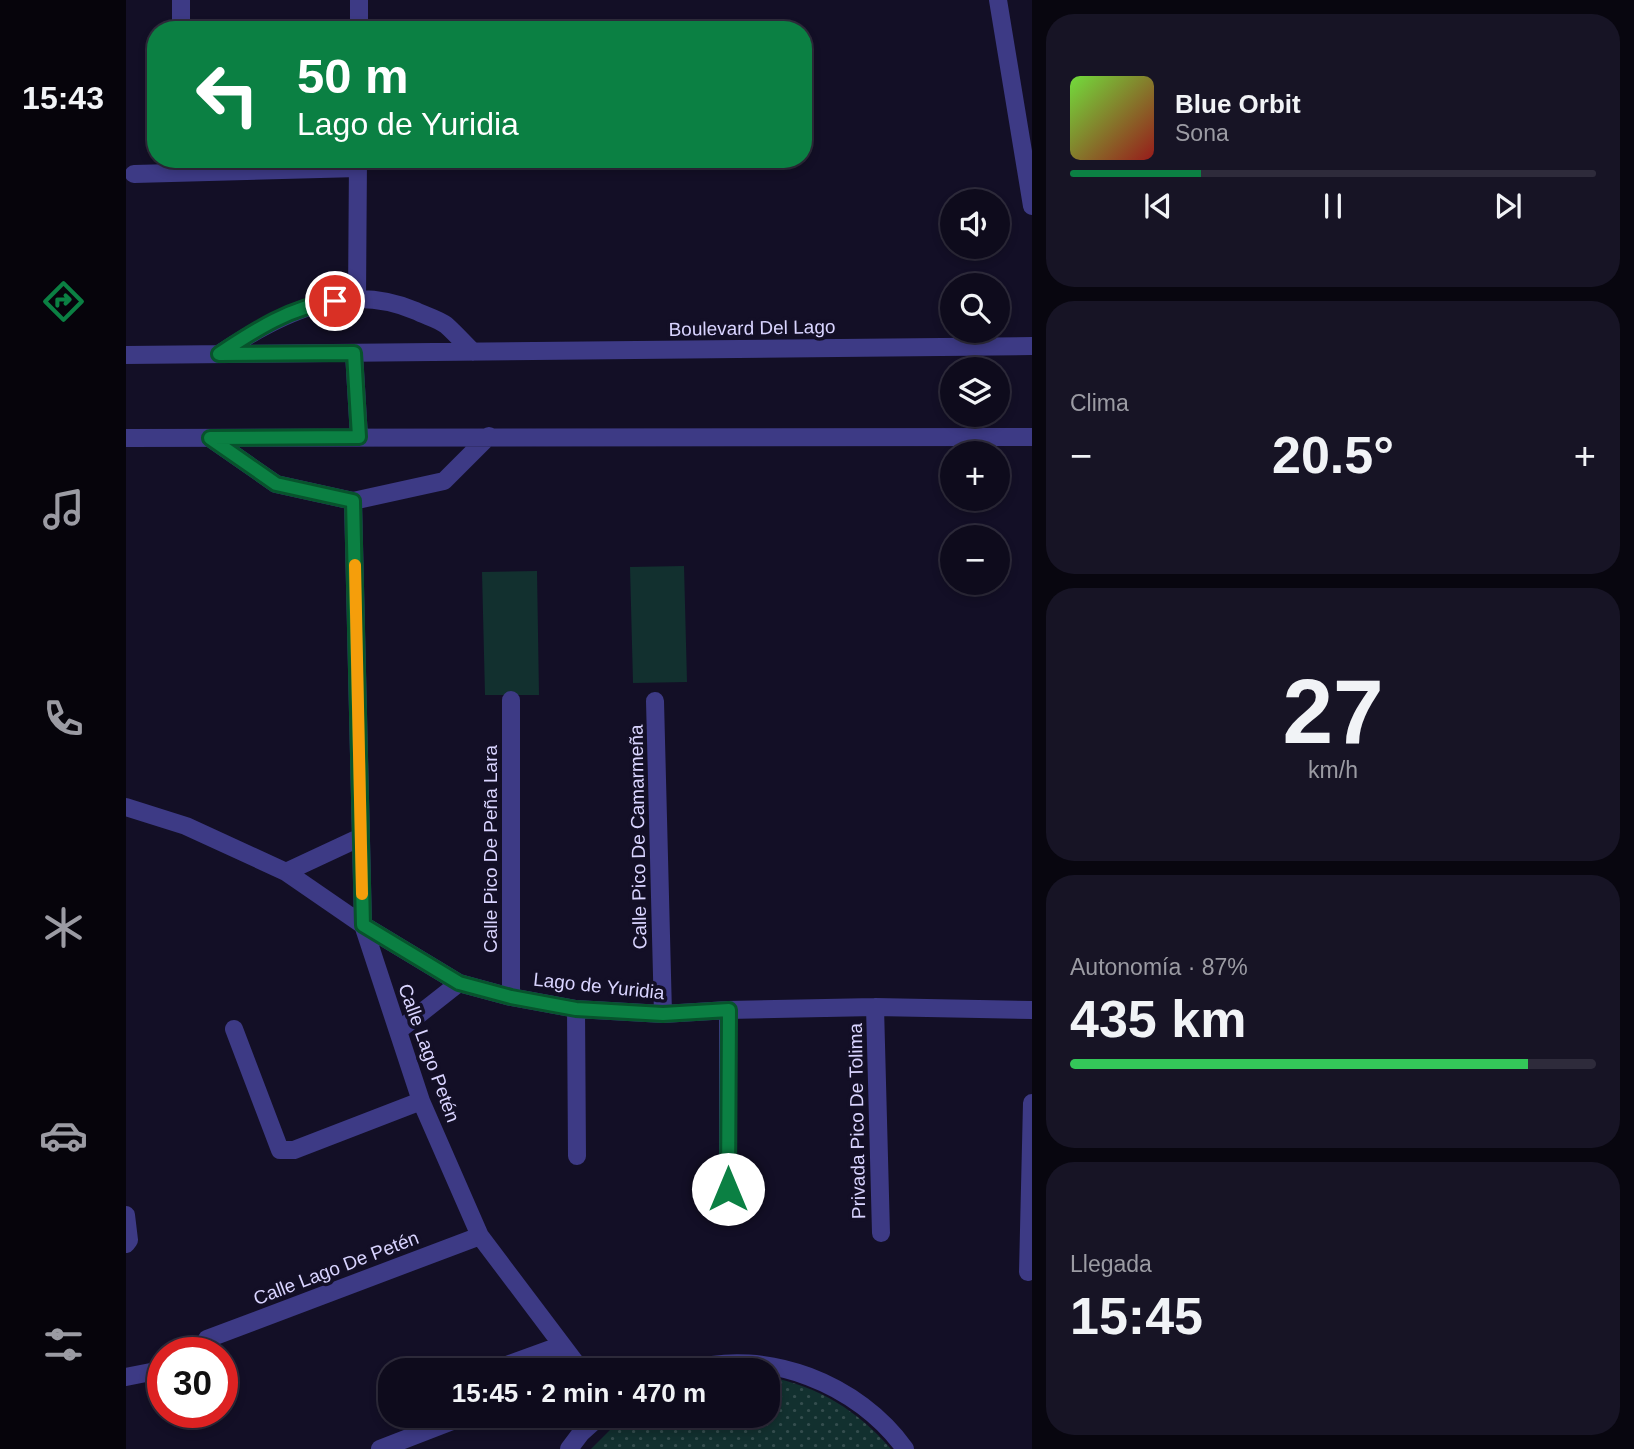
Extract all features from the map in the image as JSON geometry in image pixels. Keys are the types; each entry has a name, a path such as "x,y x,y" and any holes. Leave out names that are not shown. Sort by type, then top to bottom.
{"street":[{"path":"181,0 181,21"},
{"path":"359,0 359,21"},
{"path":"998,0 1032,206"},
{"path":"134,173 170,168"},
{"path":"357,299 358,168"},
{"path":"219,354 250,333 313,304 357,299 389,302 444,324 473,352"},
{"name":"Boulevard Del Lago","path":"126,355 1032,346"},
{"path":"354,353 359,437"},
{"path":"210,438 276,484 353,501 444,481 489,436"},
{"path":"126,438 1032,437"},
{"name":"Calle Lago Petén","path":"353,501 363,925 421,1101 480,1236 572,1358"},
{"name":"Calle Pico De Peña Lara","path":"511,700 511,997"},
{"name":"Calle Pico De Camarmeña","path":"655,701 663,1014"},
{"name":"Lago de Yuridia","path":"126,807 186,827 286,872 363,925 459,983 511,997 576,1009 663,1014 876,1007 1032,1010"},
{"path":"286,872 360,836"},
{"path":"398,1031 459,983"},
{"name":"Privada Pico De Tolima","path":"876,1007 881,1233"},
{"path":"576,1009 577,1156"},
{"path":"728,1214 729,1010"},
{"path":"234,1029 280,1150 287,1152 421,1101"},
{"path":"1028,1272 1032,1103"},
{"path":"126,1215 127,1242"},
{"name":"Calle Lago De Petén","path":"212,1337 480,1236"},
{"path":"527,1358 562,1345"},
{"path":"780,1369 806,1375 853,1398 893,1433 905,1449"},
{"path":"126,1377 147,1373"},
{"path":"380,1449 434,1428"},
{"path":"569,1449 587,1428"}],"green space":[{"path":"684,566 687,682 633,683 630,567"},
{"path":"537,571 539,695 485,695 482,572"},
{"path":"780,1380 836,1402 865,1423 891,1449 591,1449 612,1428 780,1428"}],"slow traffic":[{"path":"355,565 362,894"}],"route":[{"path":"335,301 313,304 283,316 250,333 219,354 354,353 359,437 210,438 276,484 353,501 363,925 459,983 511,997 576,1009 663,1014 729,1010 728,1189"}]}
